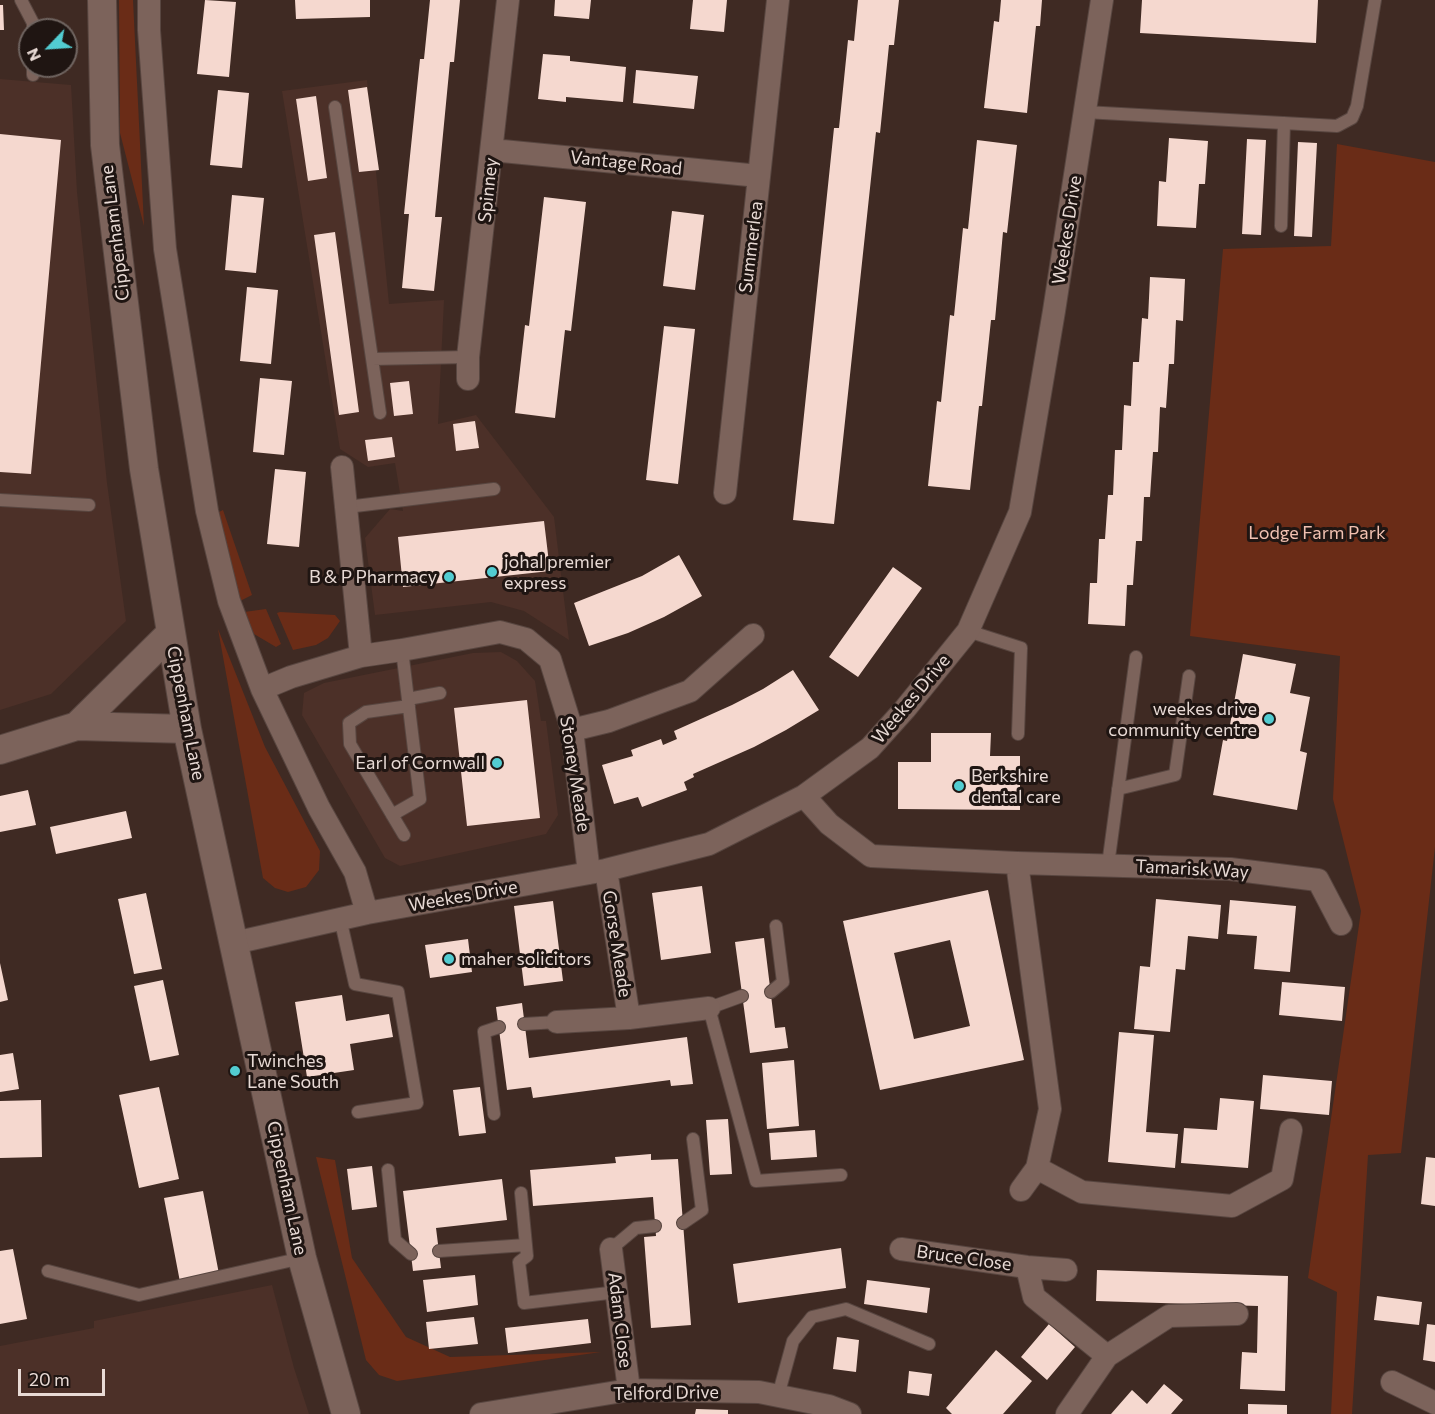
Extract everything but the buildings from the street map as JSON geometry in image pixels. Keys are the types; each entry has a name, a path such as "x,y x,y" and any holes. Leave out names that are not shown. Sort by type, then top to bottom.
{"street":[{"name":"Cippenham Lane","path":"102,0 105,145 144,469 187,729 302,1258 346,1414"},
{"path":"149,0 149,30 165,249 207,511 229,601 262,689 319,808 355,872 367,912"},
{"name":"Spinney","path":"468,368 508,0"},
{"name":"Summerlea","path":"725,493 778,0"},
{"name":"Weekes Drive","path":"234,943 367,912 597,872 709,844 804,796 870,748 968,631 1020,512 1102,0"},
{"name":"Vantage Road","path":"492,150 759,176"},
{"path":"342,467 361,656"},
{"name":"Stoney Meade","path":"262,689 291,677 361,656 500,632 526,639 550,659 572,730 597,872"},
{"path":"77,726 171,633"},
{"path":"572,730 609,721 690,691 753,635"},
{"path":"0,750 77,726 187,729"},
{"name":"Tamarisk Way","path":"804,796 829,824 871,856 1230,869 1318,880 1341,924"},
{"path":"1017,863 1050,1109 1037,1168 1021,1190"},
{"name":"Gorse Meade","path":"597,872 629,1018"},
{"name":"Gorse Meade","path":"557,1022 629,1018 709,1008"},
{"path":"1037,1168 1082,1192 1232,1206 1282,1179 1291,1130"},
{"name":"Adam Close","path":"611,1249 629,1390"},
{"name":"Bruce Close","path":"901,1249 1027,1267 1066,1270"},
{"name":"Bruce Close","path":"1027,1267 1034,1297 1107,1356"},
{"path":"1067,1414 1107,1356 1169,1316 1237,1314"},
{"path":"1392,1382 1435,1403"},
{"name":"Telford Drive","path":"481,1414 629,1390 759,1392 828,1406 850,1414"}],"lane":[{"path":"21,0 30,18"},
{"path":"1085,112 1337,126 1352,118 1357,106 1375,0"},
{"path":"335,107 380,413"},
{"path":"1281,226 1284,123"},
{"path":"372,359 468,368"},
{"path":"347,507 494,489"},
{"path":"0,500 89,505"},
{"path":"968,631 1021,648 1018,734"},
{"path":"392,815 420,799 402,650"},
{"path":"1108,865 1136,657"},
{"path":"1118,789 1175,775 1189,676"},
{"path":"404,835 350,744 349,723 366,712 441,693"},
{"path":"340,918 354,984 398,992 417,1103 358,1112"},
{"path":"771,992 783,982 776,926"},
{"path":"742,996 709,1008 756,1181 841,1175"},
{"path":"524,1024 557,1022"},
{"path":"494,1113 484,1032 499,1027"},
{"path":"683,1223 702,1210 693,1139"},
{"path":"388,1170 394,1240 411,1254"},
{"path":"521,1193 527,1256 519,1262 524,1303 617,1292"},
{"path":"611,1249 636,1228 655,1226"},
{"path":"439,1251 526,1245"},
{"path":"48,1270 139,1295 302,1258"},
{"path":"778,1396 793,1341 812,1317 846,1309 929,1344"}],"shaded area":[{"path":"0,79 71,85 77,192 107,483 126,621 51,694 0,710"},
{"path":"367,80 389,304 444,300 438,424 476,415 554,517 569,640 524,611 491,602 375,615 365,538 390,509 403,511 395,463 368,467 340,449 282,91"},
{"path":"501,652 517,661 535,681 541,721 546,721 558,815 546,834 400,866 385,858 302,715 304,693 324,683 473,653"},
{"path":"272,1285 309,1414 0,1414 0,1346 94,1328 94,1321"}],"green space":[{"path":"119,0 133,0 144,226 120,133"},
{"name":"Lodge Farm Park","path":"1337,144 1435,162 1435,847 1401,1153 1368,1155 1352,1414 1331,1414 1337,1292 1308,1278 1361,911 1333,799 1340,656 1190,636 1223,249 1331,246"},
{"path":"223,510 252,595 240,601 217,513"},
{"path":"266,609 281,644 276,647 254,634 244,612"},
{"path":"277,613 335,615 340,621 328,638 316,645 293,650"},
{"path":"218,629 265,747 320,851 319,870 306,887 288,892 275,888 263,878"},
{"path":"316,1157 335,1160 352,1258 406,1337 450,1357 601,1352 397,1381 379,1375 366,1360"}],"place":[{"name":"johal premier express","path":"492,572"},
{"name":"B & P Pharmacy","path":"449,577"},
{"name":"weekes drive community centre","path":"1269,719"},
{"name":"Earl of Cornwall","path":"497,763"},
{"name":"Berkshire dental care","path":"959,786"},
{"name":"maher solicitors","path":"449,959"},
{"name":"Twinches Lane South","path":"235,1071"}]}
